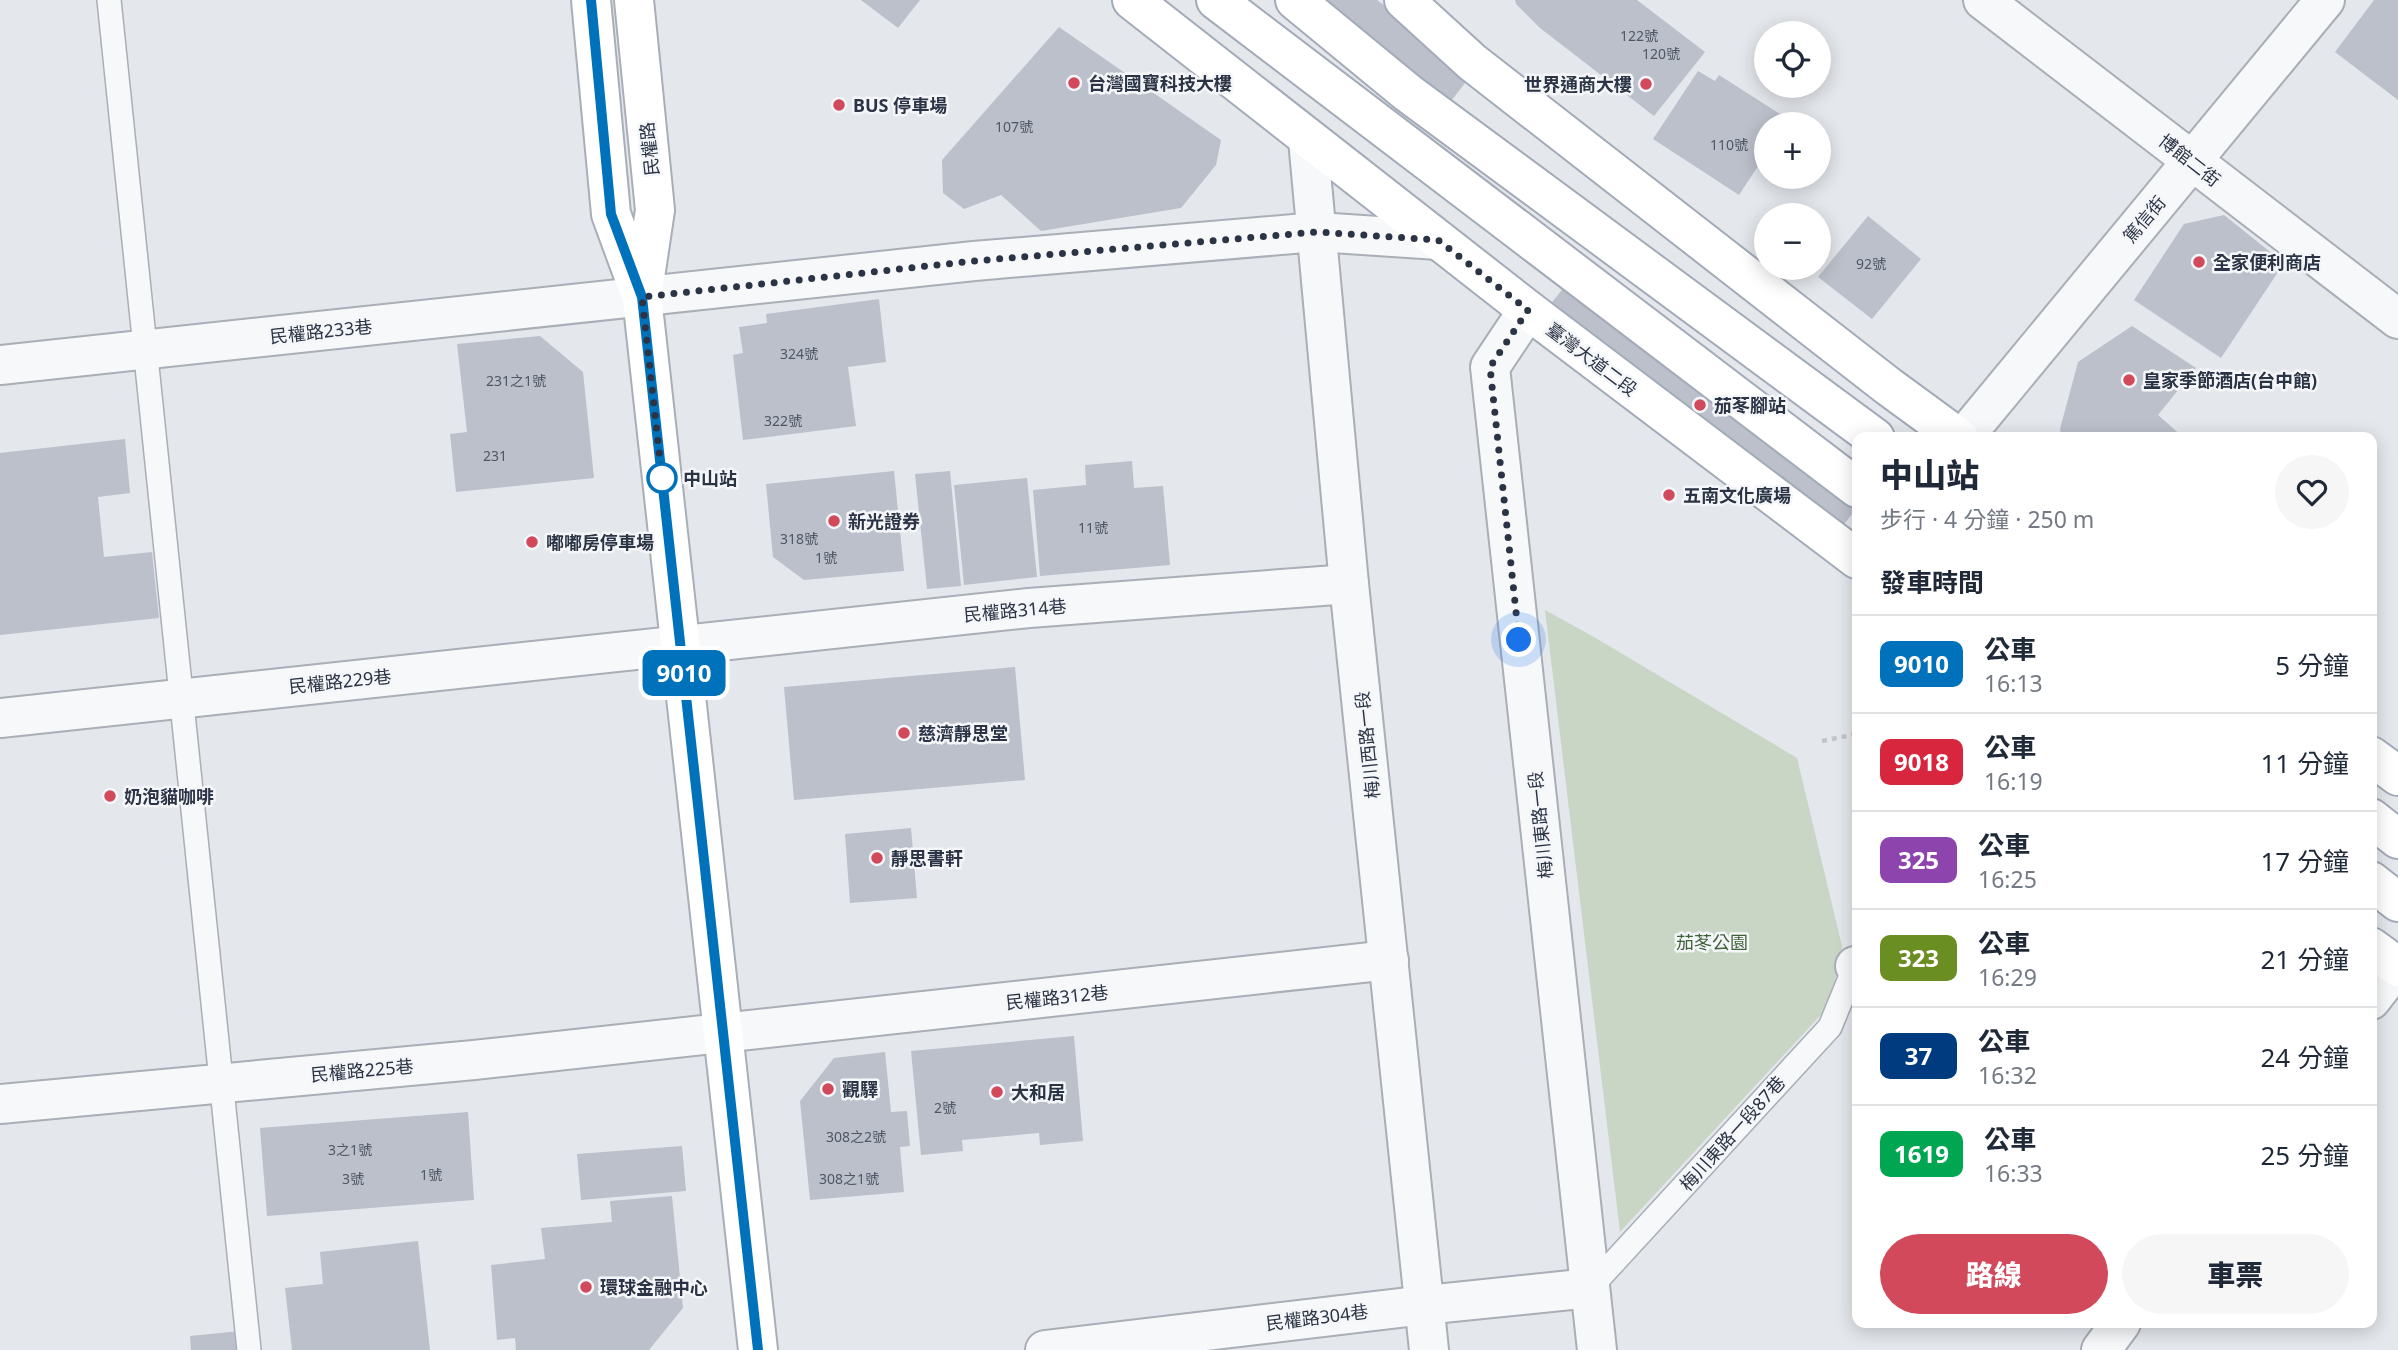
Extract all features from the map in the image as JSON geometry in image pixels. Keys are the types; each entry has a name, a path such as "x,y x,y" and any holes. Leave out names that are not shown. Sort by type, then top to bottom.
{"main road":[{"name":"民權路","path":"591,0 611,214 642,297 758,1350"},
{"name":"民權路","path":"634,0 655,210 642,297"},
{"name":"臺灣大道二段","path":"1132,0 1528,310 1852,555"},
{"path":"1216,0 1852,484"},
{"path":"1295,0 1408,93 1867,432"},
{"path":"1412,2 1472,62 1888,386 1953,432"},
{"path":"2377,760 2398,776"},
{"path":"2377,823 2398,839"},
{"path":"2377,886 2398,902"}],"street":[{"name":"博館二街","path":"1983,0 2398,319"},
{"name":"篤信街","path":"1966,432 2325,0"},
{"name":"梅川西路一段","path":"1308,139 1349,584 1429,1350"},
{"name":"民權路233巷","path":"0,365 974,261 1317,232 1438,240"},
{"name":"梅川東路一段","path":"1528,310 1490,367 1597,1350"},
{"name":"民權路314巷","path":"681,646 1029,608 1349,584"},
{"name":"民權路229巷","path":"0,718 681,646"},
{"name":"民權路312巷","path":"724,1032 1390,960"},
{"path":"2377,988 2391,961"},
{"name":"民權路225巷","path":"0,1104 474,1060 724,1032"},
{"name":"民權路304巷","path":"1045,1350 1590,1288"},
{"path":"2101,1350 2118,1328"}],"lane":[{"path":"109,0 219,1083 249,1350"},
{"name":"梅川東路一段87巷","path":"1590,1288 1830,1027 1852,975"}],"path":[{"path":"1822,741 1852,735"}],"green space":[{"name":"茄苳公園","path":"1545,610 1797,758 1842,946 1830,1005 1620,1232"}],"building":[{"path":"861,0 920,0 898,28"},
{"path":"1313,0 1377,0 1472,74 1448,105"},
{"name":"世界通商大樓","path":"1515,0 1637,0 1705,52 1654,116 1540,28"},
{"path":"2374,0 2398,0 2398,100 2335,52"},
{"name":"台灣國寶科技大樓","path":"1059,27 1221,140 1216,165 1181,208 1041,231 1001,195 964,209 943,193 942,160"},
{"path":"1698,71 1715,81 1719,75 1777,112 1754,112 1754,172 1739,195 1653,139"},
{"path":"2224,215 2284,263 2221,358 2134,300 2184,224"},
{"path":"1868,216 1921,259 1872,319 1822,280 1831,280 1831,261"},
{"name":"茄苳腳站","path":"1572,277 1852,492 1852,514 1833,538 1542,315"},
{"path":"879,299 886,362 848,367 856,426 743,440 733,355 743,353 739,327 767,323 766,314"},
{"name":"皇家季節酒店(台中館)","path":"2132,326 2196,368 2158,415 2177,432 2061,432 2078,362"},
{"path":"540,336 583,372 594,478 456,492 450,434 467,432 457,344"},
{"path":"125,439 130,493 98,497 104,557 152,552 159,618 0,635 0,453"},
{"path":"1132,461 1134,488 1163,486 1170,565 1040,576 1033,490 1086,485 1085,465"},
{"name":"新光證券","path":"894,471 904,571 804,580 773,557 766,484"},
{"path":"950,471 961,586 927,589 915,474"},
{"path":"1027,478 1037,577 964,585 954,485"},
{"name":"慈濟靜思堂","path":"1015,667 1025,780 794,800 784,687"},
{"path":"911,828 917,898 850,903 845,834"},
{"name":"大和居","path":"1074,1036 1083,1141 1040,1145 1039,1133 962,1140 963,1151 921,1155 911,1051"},
{"path":"885,1052 891,1112 907,1111 910,1146 900,1147 904,1192 810,1200 800,1101 834,1058"},
{"path":"468,1112 474,1200 267,1216 260,1128"},
{"path":"682,1146 686,1191 581,1200 577,1154"},
{"name":"環球金融中心","path":"672,1196 683,1308 649,1350 516,1350 515,1338 497,1340 491,1265 545,1259 541,1228 612,1222 610,1201"},
{"path":"418,1241 430,1350 292,1350 285,1288 323,1284 320,1252"},
{"path":"240,1331 242,1350 191,1350 190,1336"}],"bus line":[{"name":"9010","path":"591,0 611,214 642,297 758,1350"}],"place":[{"name":"台灣國寶科技大樓","path":"1074,83"},
{"name":"世界通商大樓","path":"1646,84"},
{"name":"BUS 停車場","path":"839,105"},
{"name":"全家便利商店","path":"2199,262"},
{"name":"皇家季節酒店(台中館)","path":"2129,380"},
{"name":"茄苳腳站","path":"1700,405"},
{"name":"中山站","path":"662,478"},
{"name":"五南文化廣場","path":"1669,495"},
{"name":"新光證券","path":"834,521"},
{"name":"嘟嘟房停車場","path":"532,542"},
{"name":"慈濟靜思堂","path":"904,733"},
{"name":"奶泡貓咖啡","path":"110,796"},
{"name":"靜思書軒","path":"877,858"},
{"name":"觀驛","path":"828,1089"},
{"name":"大和居","path":"997,1092"},
{"name":"環球金融中心","path":"586,1287"}],"route":[{"path":"662,478 642,297 974,261 1317,232 1438,240 1528,310 1490,367 1519,640"}]}
